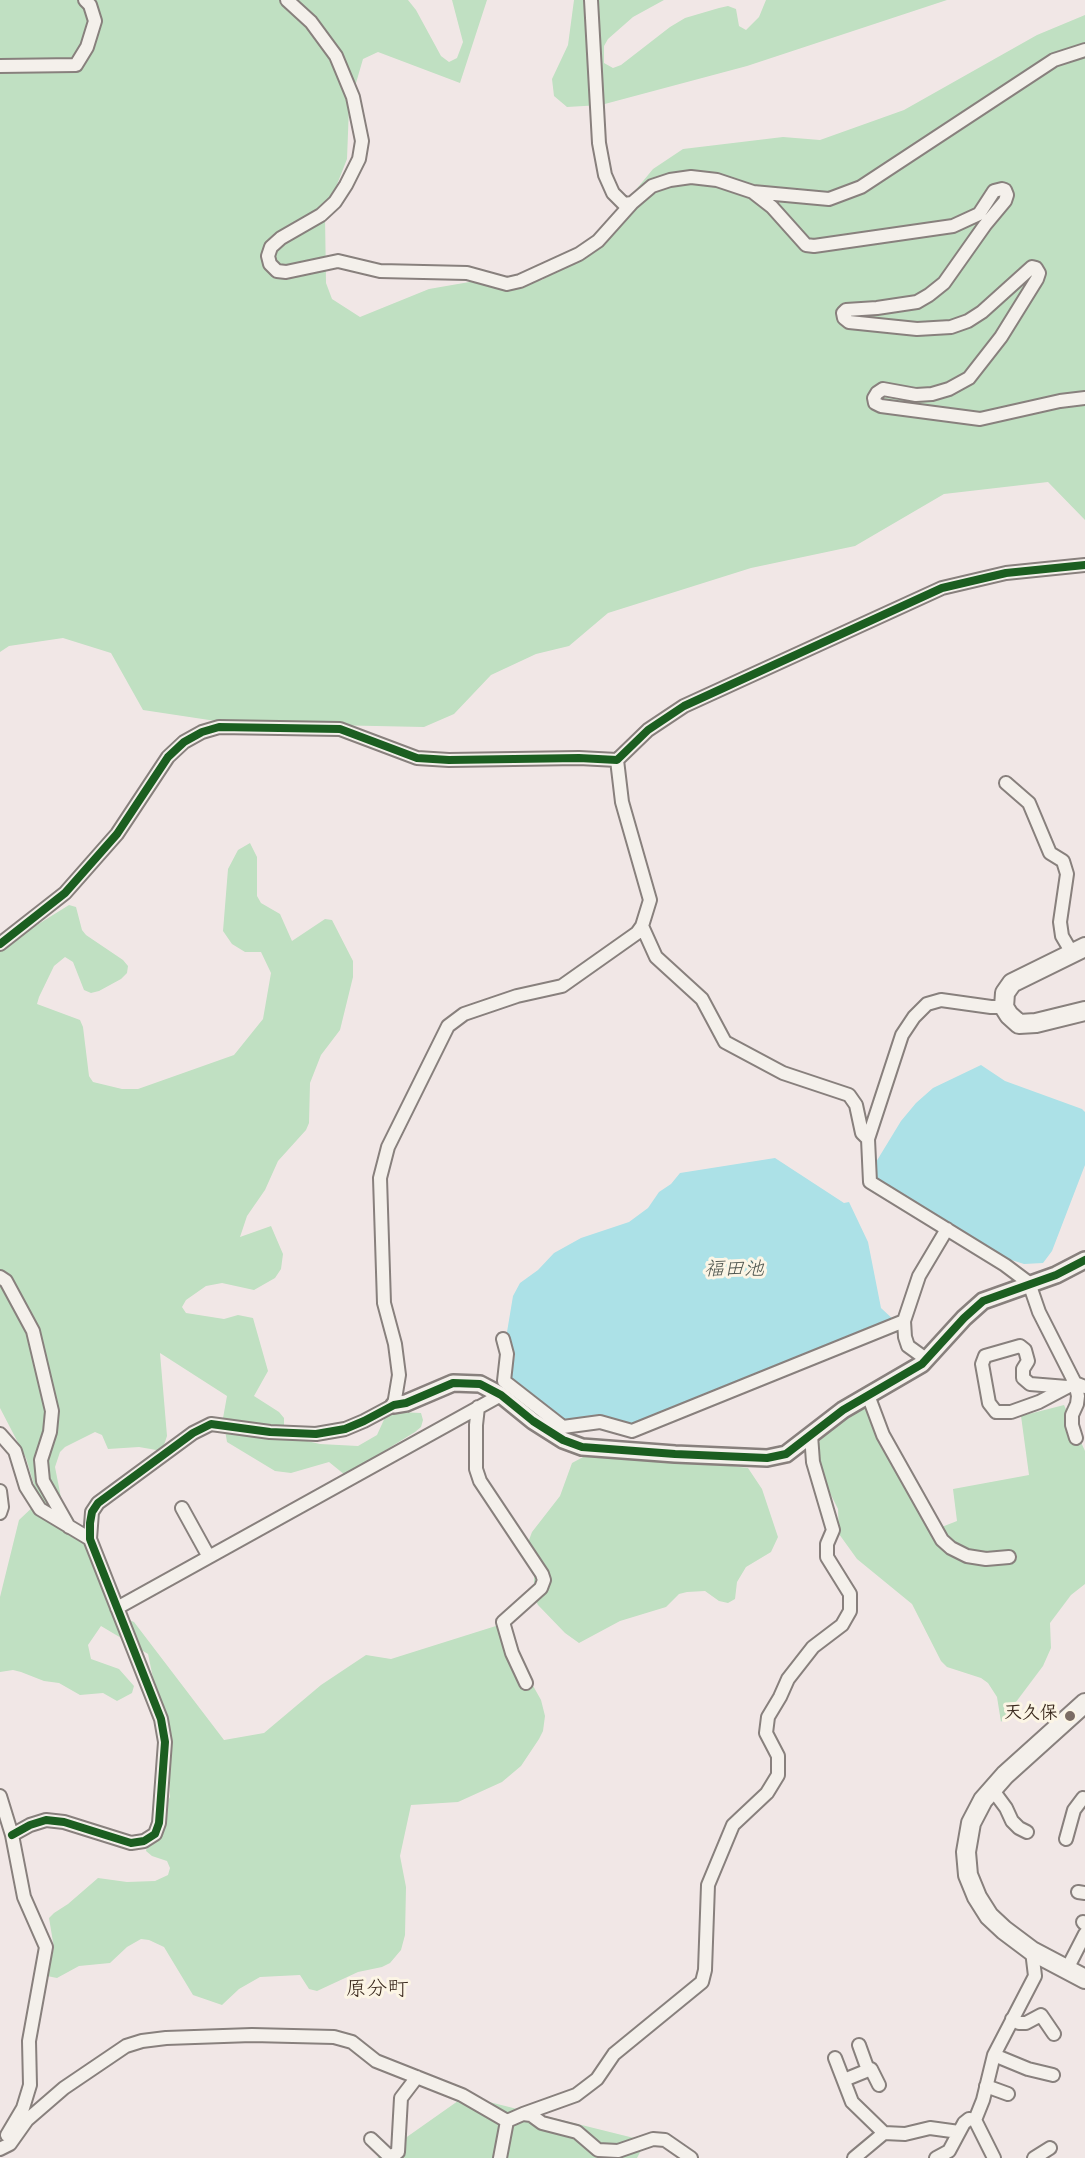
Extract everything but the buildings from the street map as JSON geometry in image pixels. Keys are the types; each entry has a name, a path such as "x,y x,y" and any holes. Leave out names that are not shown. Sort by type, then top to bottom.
{"main road":[{"path":"1079,950 1012,983 1005,993 1004,1007 1019,1024 1036,1023 1085,1011"},
{"path":"1083,1707 1005,1775 983,1800 972,1823 966,1852 968,1875 977,1897 989,1916 1032,1951 1085,1979"}],"street":[{"path":"0,66 76,65 87,47 95,21 90,5 85,0"},
{"path":"287,0 310,22 336,56 353,97 362,141 359,159 346,186 335,202 321,215 281,238 271,247 268,256 270,264 277,271 286,272 338,261 380,271 467,273 507,284 520,281 579,254 598,241 632,203 652,186 670,180 691,177 717,180 753,192 829,199 861,187 1054,60 1085,50"},
{"path":"591,0 599,143 605,175 613,193 624,204 632,203"},
{"path":"753,192 772,207 806,245 814,246 953,226 979,214 994,191 1005,190 1007,195 1005,201 944,283 929,295 917,302 846,310 843,313 844,318 849,322 917,329 951,327 968,321 982,312 1032,267 1036,268 1038,273 1037,279 1001,338 969,378 949,389 932,394 916,396 883,389 874,398 875,403 880,406 980,418 1085,398"},
{"path":"0,944 65,893 117,834 168,757 184,742 202,732 219,727 340,729 417,758 617,760 648,730 684,706 942,588 1006,573 1085,565"},
{"path":"394,1405 399,1375 395,1344 384,1303 380,1178 388,1147 448,1026 464,1014 517,996 562,986 637,933 642,926 650,900 622,802 617,760"},
{"path":"1006,783 1029,803 1050,853 1063,861 1067,873 1060,922 1062,936 1079,950"},
{"path":"642,926 656,957 702,999 725,1042 783,1073 849,1095 856,1106 862,1133 868,1139"},
{"path":"1004,1007 941,1000 927,1004 914,1017 902,1035 868,1139 870,1182 1005,1265 1029,1283 1039,1312 1075,1386 1078,1396 1072,1415 1072,1425 1076,1438"},
{"path":"926,1359 908,1346 904,1321 919,1276 947,1229"},
{"path":"12,1835 30,1825 46,1820 64,1822 131,1843 144,1841 155,1834 159,1823 165,1742 161,1719 90,1539 92,1512 98,1503 194,1433 211,1424 270,1432 316,1434 345,1429 394,1405 406,1403 453,1383 480,1384 501,1395 563,1440 582,1447 675,1455 767,1458 786,1454 843,1410 922,1364 964,1318 983,1301 1056,1275 1085,1260"},
{"path":"0,1277 6,1281 33,1331 52,1411 51,1432 41,1460 43,1481 69,1527"},
{"path":"503,1339 507,1353 504,1381 563,1427 600,1422 632,1431 904,1321"},
{"path":"1020,1346 1025,1350 1028,1361 1023,1370 1023,1378 1030,1384 1075,1386 1011,1412 996,1412 989,1403 982,1364 985,1356 1020,1346"},
{"path":"117,1608 501,1395"},
{"path":"868,1395 883,1435 942,1540 951,1548 967,1556 986,1559 1009,1557"},
{"path":"478,1407 476,1469 480,1481 544,1580 541,1588 503,1622 512,1653 526,1683"},
{"path":"0,1434 15,1451 26,1487 40,1509 90,1539"},
{"path":"507,2121 576,2095 597,2079 614,2054 702,1982 705,1970 708,1885 733,1825 767,1793 778,1776 778,1756 766,1733 768,1717 788,1679 813,1647 842,1625 850,1611 850,1594 827,1557 827,1544 834,1530 813,1462 811,1435"},
{"path":"0,1491 2,1508 0,1513"},
{"path":"182,1508 209,1557"},
{"path":"992,1790 1006,1808 1012,1821 1027,1832"},
{"path":"0,1796 12,1835 24,1898 46,1947 29,2041 30,2085 23,2108 10,2132 0,2142"},
{"path":"1066,1839 1074,1810 1084,1799"},
{"path":"1067,1969 1084,1927"},
{"path":"994,2158 975,2120 994,2055 1035,1976 1032,1951"},
{"path":"1012,2019 1019,2023 1026,2023 1041,2014 1054,2034"},
{"path":"0,2149 10,2144 27,2120 64,2088 126,2046 166,2038 252,2035 334,2037 352,2042 376,2061 462,2095 507,2121"},
{"path":"859,2045 868,2070"},
{"path":"994,2055 1028,2069 1053,2075"},
{"path":"835,2058 852,2102 884,2133 904,2134 930,2128 958,2132"},
{"path":"844,2080 871,2069 879,2085"},
{"path":"371,2139 390,2157 398,2152 400,2098 417,2077"},
{"path":"986,2086 1008,2094"},
{"path":"523,2114 531,2115 542,2123 577,2132 598,2150 618,2151 653,2139 665,2140 691,2158"},
{"path":"936,2158 949,2151 964,2123 969,2119 975,2120"},
{"path":"500,2158 507,2121"},
{"path":"855,2158 884,2133"},
{"path":"1034,2158 1050,2148"}],"green space":[{"path":"0,0 408,0 416,10 441,56 449,62 457,58 463,42 452,0 487,0 460,83 378,52 363,59 349,107 347,159 325,215 326,283 332,299 360,317 429,289 481,280 497,286 542,280 586,250 653,169 683,149 783,137 820,140 904,110 1037,35 1085,15 1085,520 1048,482 944,494 855,546 751,568 608,613 569,646 536,654 491,675 454,714 424,727 229,723 143,710 111,653 63,638 9,646 0,652"},
{"path":"574,0 664,0 633,17 608,39 604,46 604,63 613,68 621,65 685,18 728,6 736,9 739,26 746,30 759,17 766,0 947,0 747,66 601,105 567,107 554,96 552,79 568,45"},
{"path":"250,843 257,857 257,896 261,903 280,914 292,941 325,919 332,920 353,961 353,977 340,1030 321,1055 310,1083 309,1123 306,1130 278,1161 265,1190 247,1216 240,1237 271,1226 283,1254 281,1269 275,1278 254,1290 222,1283 206,1286 186,1300 182,1307 186,1313 224,1319 238,1315 253,1318 268,1371 254,1396 279,1412 284,1418 284,1433 290,1437 320,1444 358,1446 377,1435 387,1413 393,1408 400,1412 421,1413 423,1420 421,1427 415,1432 345,1475 329,1462 291,1473 275,1471 227,1442 223,1418 227,1396 160,1353 167,1436 162,1451 139,1447 108,1449 102,1435 95,1432 65,1447 60,1452 55,1467 64,1513 85,1534 120,1616 134,1622 224,1740 264,1733 321,1685 366,1655 391,1659 499,1625 541,1700 545,1716 543,1731 539,1739 521,1766 502,1782 458,1802 411,1805 400,1856 406,1887 405,1935 401,1950 390,1963 358,1972 317,1991 309,1989 300,1975 260,1977 239,1989 222,2005 193,1995 164,1947 149,1940 141,1939 127,1947 110,1963 79,1966 57,1978 47,1976 54,1948 49,1918 54,1913 98,1878 127,1882 155,1881 168,1875 170,1868 167,1861 152,1856 146,1851 149,1836 170,1797 169,1754 148,1654 101,1626 88,1645 91,1659 119,1669 134,1686 132,1693 117,1701 103,1693 80,1695 59,1683 44,1681 13,1670 0,1672 0,1597 19,1520 37,1503 37,1495 26,1458 0,1408 0,948 69,905 76,907 82,930 86,935 123,960 128,966 127,973 121,979 91,993 84,990 73,962 65,957 54,966 39,997 37,1004 80,1020 83,1027 89,1076 93,1082 122,1089 138,1089 234,1055 263,1019 271,973 261,952 245,952 232,944 223,931 228,869 238,850"},
{"path":"867,1402 929,1532 957,1521 953,1489 1029,1475 1021,1416 1064,1405 1085,1451 1085,1584 1071,1595 1050,1623 1051,1648 1043,1666 1001,1722 997,1697 988,1683 981,1678 947,1667 941,1661 912,1604 857,1559 839,1534 838,1509 818,1469 816,1452 821,1438 855,1406"},
{"path":"598,1449 748,1468 762,1489 778,1537 771,1552 746,1567 737,1582 735,1599 728,1603 719,1601 705,1591 679,1594 666,1607 620,1621 579,1643 565,1633 538,1605 534,1597 534,1572 526,1548 532,1532 560,1496 572,1463"},
{"path":"465,2096 646,2141 637,2158 377,2158"}],"water":[{"path":"981,1065 1005,1081 1085,1112 1085,1165 1052,1251 1043,1263 1024,1264 1002,1257 875,1177 873,1167 901,1121 916,1103 933,1088"},
{"name":"福田池","path":"775,1158 844,1203 849,1202 868,1242 881,1308 896,1322 632,1426 564,1424 509,1380 515,1356 507,1332 513,1296 520,1283 538,1270 554,1253 581,1238 629,1222 648,1208 659,1192 671,1184 680,1173"}],"cycle path":[{"path":"0,944 65,893 117,834 168,757 184,742 202,732 219,727 340,729 417,758 617,760 648,730 684,706 942,588 1006,573 1085,565"},
{"path":"12,1835 30,1825 46,1820 64,1822 131,1843 144,1841 155,1834 159,1823 165,1742 161,1719 90,1539 90,1523 92,1512 98,1503 193,1433 211,1424 270,1432 316,1434 345,1429 394,1405 406,1403 453,1383 480,1384 501,1395 533,1421 563,1440 582,1447 767,1458 786,1454 843,1410 922,1364 964,1318 983,1301 1056,1275 1085,1260"}],"place":[{"name":"天久保","path":"1070,1716"}],"district":[{"name":"原分町","path":"377,1992"}]}
